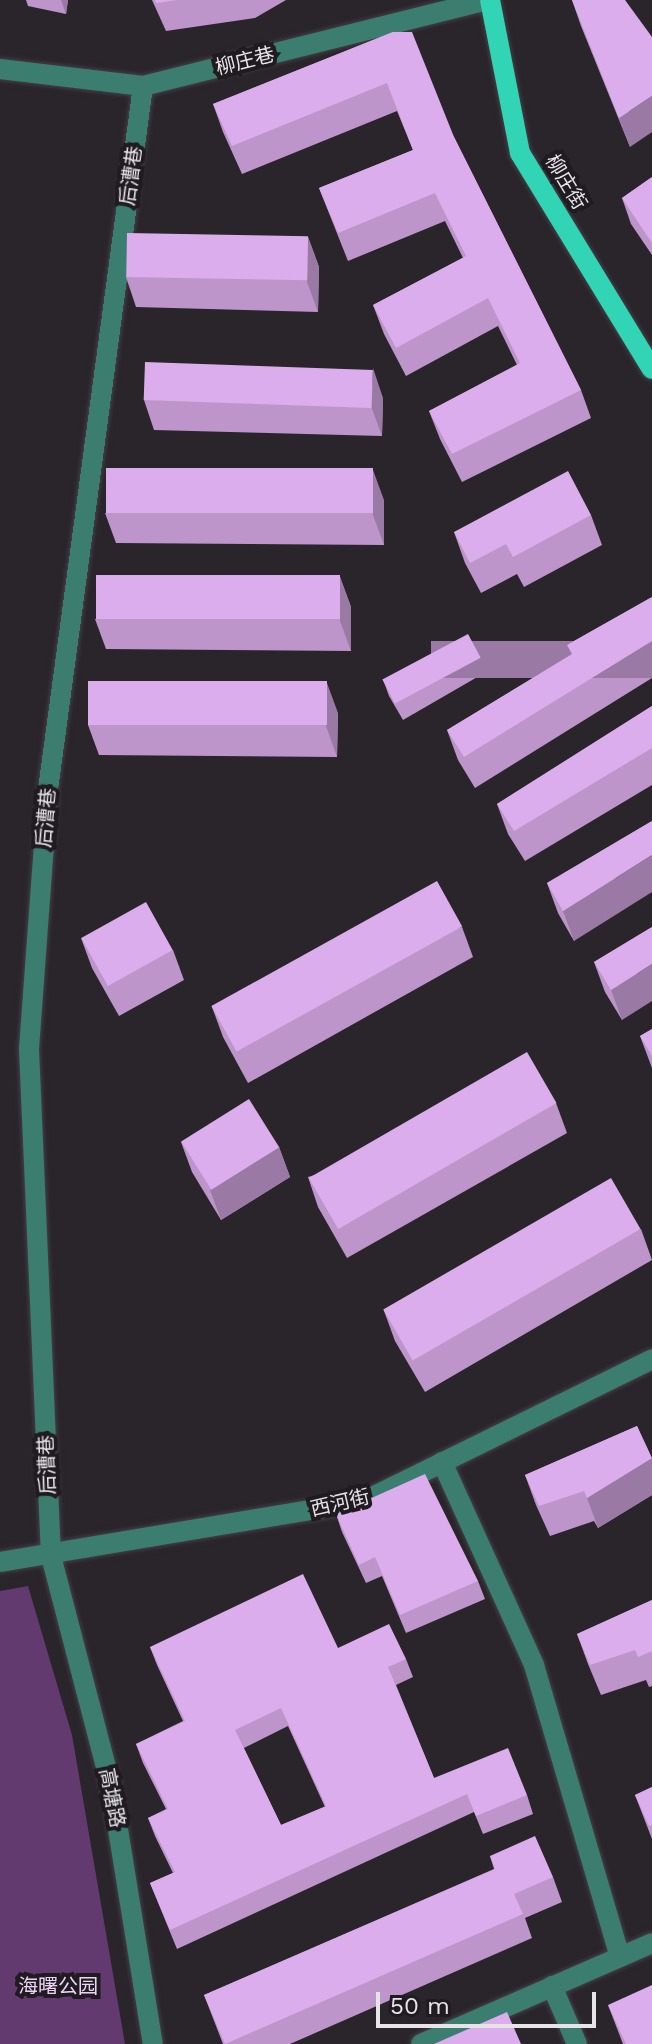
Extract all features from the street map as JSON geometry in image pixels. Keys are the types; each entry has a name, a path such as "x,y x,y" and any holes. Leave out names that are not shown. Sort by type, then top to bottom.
{"main road":[{"name":"柳庄街","path":"488,0 520,153 652,369"}],"street":[{"name":"柳庄巷","path":"0,69 143,86 488,0"},
{"name":"后漕巷","path":"51,1556 29,1049 48,790 143,86"},
{"name":"西河街","path":"0,1562 51,1556 364,1501 652,1359"},
{"path":"442,1462 534,1665 620,1957"},
{"name":"高塘路","path":"51,1556 111,1786 153,2044"},
{"path":"421,2044 652,1943"},
{"path":"552,1986 577,2044"}],"green space":[{"name":"海曙公园","path":"28,1586 72,1735 125,2044 0,2044 0,1591"}],"building":[{"path":"572,0 625,0 652,37 652,96 619,118"},
{"path":"393,32 412,32 454,137 581,390 452,454 429,411 520,363 488,298 396,348 373,305 466,256 435,193 338,233 319,188 413,150 387,83 232,146 213,104"},
{"path":"652,177 652,243 622,198"},
{"path":"127,233 308,236 307,280 126,277"},
{"path":"145,362 373,370 372,408 144,400"},
{"path":"106,468 373,468 373,513 106,513"},
{"path":"568,471 591,515 513,557 506,544 470,563 454,532"},
{"path":"96,575 340,575 340,619 96,619"},
{"path":"652,597 652,641 464,757 447,730 572,654 567,645"},
{"path":"468,634 481,658 395,703 382,680"},
{"path":"88,681 327,681 327,725 88,725"},
{"path":"652,706 652,748 514,831 497,804"},
{"path":"652,821 652,855 563,911 547,883"},
{"path":"437,881 462,926 237,1052 211,1006"},
{"path":"146,902 173,950 108,986 81,938"},
{"path":"652,927 652,964 611,990 594,962"},
{"path":"652,1029 652,1056 640,1036"},
{"path":"527,1052 556,1103 338,1229 309,1178"},
{"path":"249,1099 279,1147 211,1190 181,1141"},
{"path":"611,1178 640,1229 413,1361 383,1310"},
{"path":"637,1426 652,1458 587,1498 584,1491 539,1506 525,1475"},
{"path":"425,1474 478,1581 400,1615 375,1557 359,1565 336,1514"},
{"path":"303,1574 338,1648 389,1624 406,1659 388,1667 434,1778 508,1748 527,1795 476,1816 467,1794 170,1930 150,1883 175,1872 148,1818 168,1809 136,1744 185,1721 150,1647","holes":["281,1708 326,1806 281,1825 235,1730"]},
{"path":"652,1600 652,1651 638,1657 635,1650 590,1665 577,1634"},
{"path":"652,1787 652,1825 649,1826 635,1795"},
{"path":"535,1836 553,1877 514,1894 523,1914 225,2044 204,1995 495,1869 490,1856"},
{"path":"652,1985 652,2044 626,2044 608,2005"},
{"path":"507,2012 521,2044 434,2044"}]}
